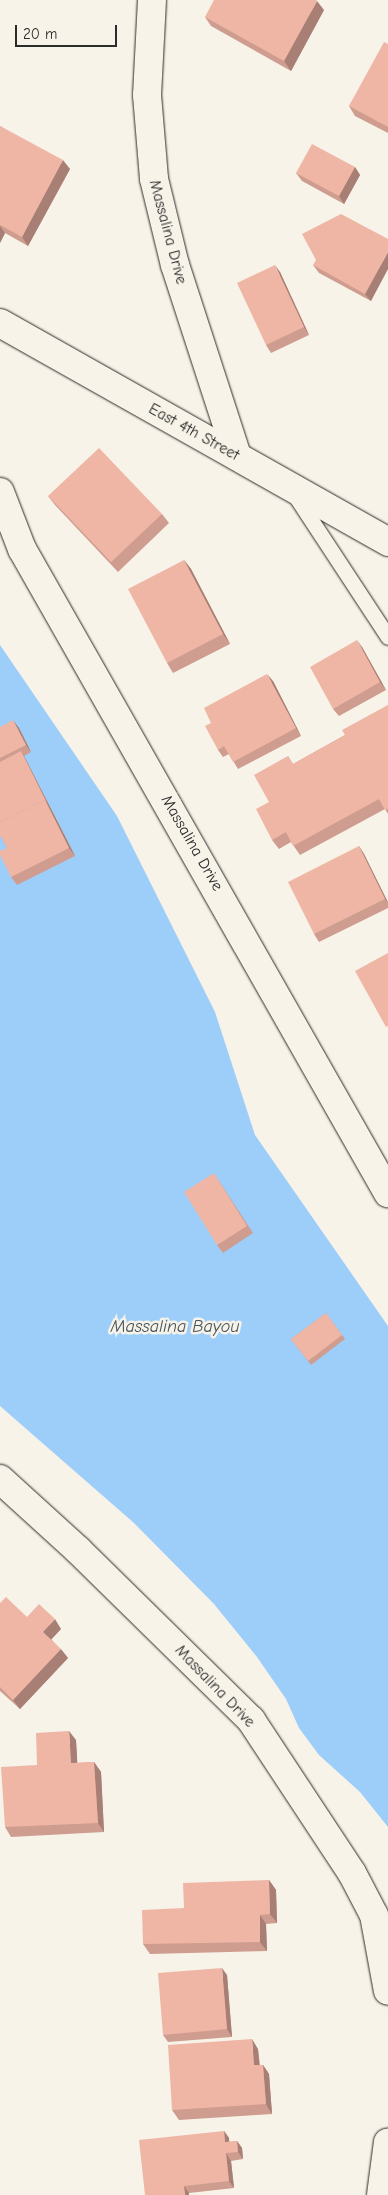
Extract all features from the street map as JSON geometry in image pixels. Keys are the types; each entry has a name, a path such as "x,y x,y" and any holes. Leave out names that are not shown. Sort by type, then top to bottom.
{"street":[{"name":"Massalina Drive","path":"152,0 147,95 154,179 175,265 237,456"},
{"name":"East 4th Street","path":"2,329 237,456 388,542"},
{"name":"Massalina Drive","path":"0,492 22,549 388,1193"},
{"name":"Massalina Drive","path":"0,1478 78,1550 251,1720 352,1873 374,1915 388,1992"},
{"path":"381,2195 388,2142"}],"lane":[{"path":"288,486 388,637"}],"water":[{"name":"Massalina Bayou","path":"0,645 117,816 215,1012 255,1135 388,1326 388,1827 360,1792 319,1755 299,1728 286,1699 257,1657 214,1604 134,1523 0,1406"}],"building":[{"path":"214,0 317,1 284,61 205,17"},
{"path":"384,42 388,44 388,127 349,106"},
{"path":"0,126 63,160 22,237 0,225"},
{"path":"312,144 355,167 339,196 296,173"},
{"path":"341,214 388,239 388,252 365,294 313,265 316,260 302,234"},
{"path":"275,265 304,327 266,345 237,283"},
{"path":"99,448 162,514 111,562 48,496"},
{"path":"184,560 223,634 167,663 128,589"},
{"path":"357,640 380,682 333,709 310,667"},
{"path":"267,674 296,728 233,762 224,746 218,750 205,726 211,723 204,708"},
{"path":"388,705 388,809 385,810 379,799 293,846 286,832 272,840 256,809 269,802 254,775 288,756 293,764 345,735 342,730"},
{"path":"13,720 26,745 0,758 0,727"},
{"path":"21,751 47,803 45,800 0,822 0,762"},
{"path":"45,800 69,848 11,877 0,855 0,851 7,848 0,835 0,822"},
{"path":"359,846 385,899 314,934 288,882"},
{"path":"388,953 388,1026 386,1027 355,971"},
{"path":"214,1173 247,1226 217,1245 184,1192"},
{"path":"326,1313 342,1335 308,1361 291,1339"},
{"path":"6,1597 27,1617 39,1604 55,1619 43,1632 61,1649 13,1700 0,1687 0,1603"},
{"path":"69,1731 71,1763 94,1762 98,1823 5,1827 1,1767 37,1765 36,1733"},
{"path":"269,1880 270,1914 260,1915 260,1942 143,1944 142,1910 184,1908 183,1883"},
{"path":"222,1968 227,2029 163,2035 158,1973"},
{"path":"252,2039 254,2065 263,2065 266,2104 172,2110 168,2045"},
{"path":"224,2131 225,2142 237,2141 238,2152 226,2153 229,2181 184,2186 185,2195 145,2195 139,2140"}]}
